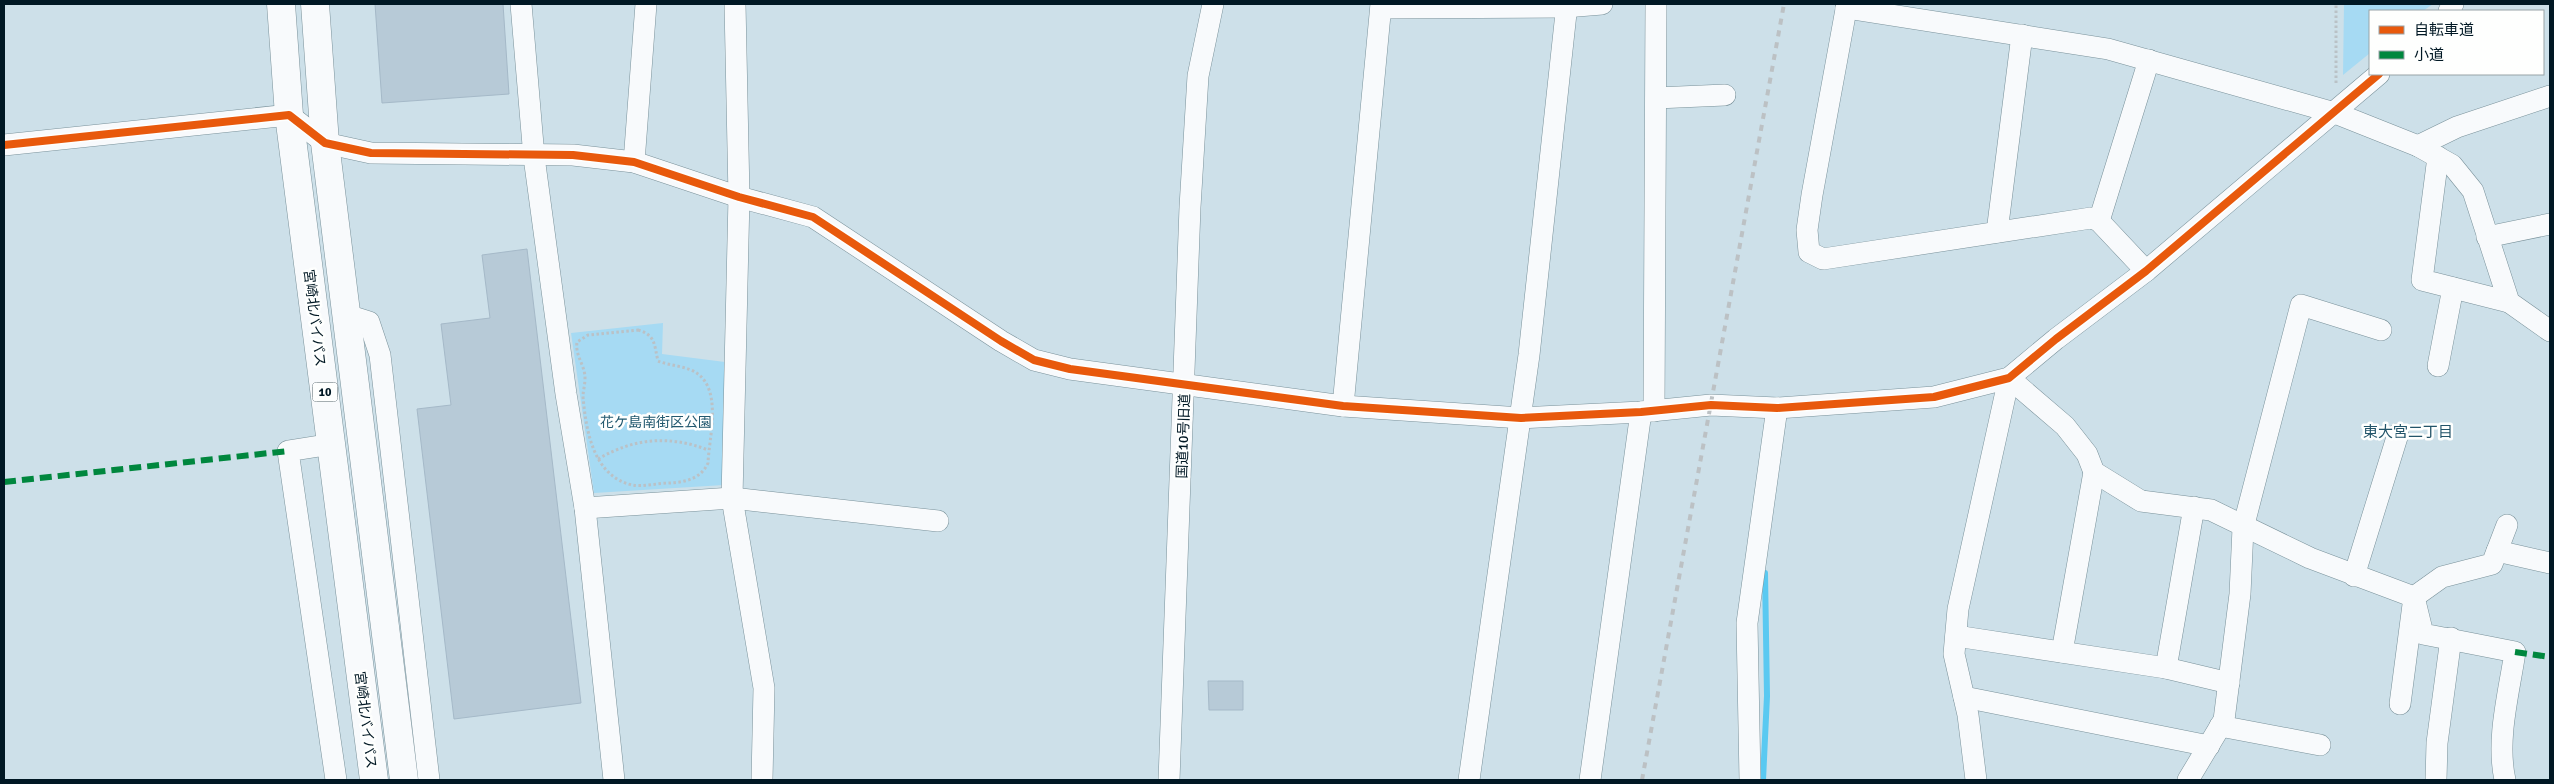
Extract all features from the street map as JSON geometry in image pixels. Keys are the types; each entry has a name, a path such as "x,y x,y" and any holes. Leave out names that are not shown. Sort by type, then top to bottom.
{"highway":[{"name":"宮崎北バイパス","path":"281,4 289,115 374,780"},
{"name":"10","path":"315,4 325,143 404,780"}],"street":[{"path":"521,4 534,157 566,394 585,508 614,780"},
{"path":"634,162 646,4"},
{"path":"735,4 739,196 732,498 764,688 762,780"},
{"name":"国道10号旧道","path":"1169,780 1185,385 1190,206 1198,76 1213,4"},
{"path":"1343,406 1381,6 1566,6 1602,4"},
{"path":"1590,780 1647,411 1656,98 1656,4"},
{"path":"1470,780 1521,418 1566,6"},
{"path":"2146,271 2099,221 2091,218 1823,259 1809,252 1807,230 1812,196 1846,6 2108,48 2335,112 2418,146 2452,165 2473,191 2509,302"},
{"path":"1997,232 2022,35"},
{"path":"2099,221 2148,60"},
{"path":"4,145 289,115 325,143 371,153 534,157 573,155 634,162 739,196 813,217 1001,341 1034,360 1070,370 1343,406 1521,418 1647,411 1711,405 1776,408 1934,397 2010,378 2056,338 2146,271 2378,75"},
{"path":"1656,98 1725,95"},
{"path":"2418,146 2457,127 2550,96"},
{"path":"2438,157 2422,280 2509,302 2550,332"},
{"path":"2487,237 2550,224"},
{"path":"2438,366 2453,288"},
{"path":"2188,780 2224,720 2240,594 2244,528 2300,305 2381,330"},
{"path":"347,315 369,322 380,355 429,780"},
{"path":"2010,378 2065,426 2086,454 2094,472 2062,652"},
{"path":"1976,780 1964,697 1954,654 1958,609 2010,378"},
{"path":"1750,780 1747,622 1776,408"},
{"path":"2354,576 2398,434"},
{"path":"332,444 288,451 336,780"},
{"path":"2094,472 2141,501 2211,510 2244,528 2354,576 2414,597"},
{"path":"585,508 732,498 938,521"},
{"path":"2166,668 2194,507"},
{"path":"2400,704 2414,597 2442,576 2492,564 2507,525"},
{"path":"2497,551 2550,563"},
{"path":"2414,597 2423,634 2515,652 2503,727 2503,770 2505,780"},
{"path":"1956,636 2166,668 2229,684"},
{"path":"2436,780 2437,743 2451,638"},
{"path":"1964,697 2208,746"},
{"path":"2220,726 2320,744"}],"path":[{"path":"2335,112 2336,4"},
{"path":"638,330 652,337 656,345 658,361 688,369 698,374 705,382 712,403 705,468 690,480 633,485 615,477 598,460 590,440 583,395 584,369 577,356 577,342 588,334 638,330"},
{"path":"598,460 641,442 656,439 691,444 708,450"}],"green space":[{"path":"2344,4 2433,4 2424,10 2369,10 2369,54 2343,75"},
{"name":"花ケ島南街区公園","path":"663,323 662,354 725,362 724,485 594,493 571,333"}],"building":[{"path":"375,4 503,4 509,94 382,103"},
{"path":"527,249 581,703 454,719 417,409 451,405 441,324 490,318 482,255"},
{"path":"1208,681 1243,681 1243,710 1209,710"}],"waterway":[{"path":"1763,780 1767,696 1765,573"}],"railway":[{"path":"1642,780 1784,4"}],"marked path":[{"path":"4,482 288,451"},
{"path":"2515,652 2550,657"}],"cycle path":[{"path":"4,145 289,115 325,143 371,153 573,155 634,162 739,197 813,217 1001,341 1034,360 1070,369 1343,406 1521,418 1641,412 1711,405 1777,408 1934,397 2009,378 2056,339 2146,271 2378,75"}],"district":[{"name":"東大宮二丁目","path":"2408,432"}]}
